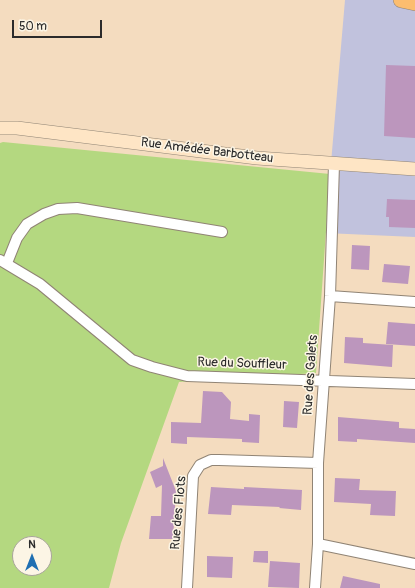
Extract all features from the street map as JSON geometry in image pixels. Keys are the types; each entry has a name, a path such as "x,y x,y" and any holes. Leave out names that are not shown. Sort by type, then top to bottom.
{"main road":[{"path":"401,0 415,3"}],"street":[{"name":"Rue Amédée Barbotteau","path":"0,128 17,128 257,158 415,169"},
{"name":"Rue des Galets","path":"315,588 318,544 318,463 330,296 334,164"},
{"path":"3,262 27,224 44,214 58,209 77,208 222,232"},
{"name":"Rue du Souffleur","path":"3,262 40,284 132,360 152,367 188,376 415,384"},
{"path":"330,296 415,302"},
{"name":"Rue des Flots","path":"187,588 192,485 194,476 200,465 211,460 318,463"},
{"path":"318,544 415,564"}],"shaded area":[{"path":"345,0 415,0 415,237 325,233"}],"green space":[{"path":"3,142 330,174 316,373 179,382 121,543 109,588 0,588 0,143"}],"building":[{"path":"386,65 415,66 415,138 384,136"},
{"path":"387,199 415,200 415,228 389,227 389,217 386,217"},
{"path":"352,245 370,246 369,270 351,269"},
{"path":"384,264 410,266 408,284 382,282"},
{"path":"388,322 415,324 415,346 386,344"},
{"path":"345,337 363,338 363,343 393,345 392,367 344,363"},
{"path":"203,391 222,392 231,402 230,419 249,421 249,414 260,415 259,443 242,442 242,439 187,437 187,444 171,443 171,422 201,423"},
{"path":"284,401 299,402 297,428 283,427"},
{"path":"338,417 399,422 399,428 415,429 415,443 357,439 357,442 338,441"},
{"path":"163,458 176,491 173,539 149,539 151,516 161,516 162,485 156,488 150,472 163,466"},
{"path":"335,478 360,479 359,490 396,491 395,516 370,515 371,504 334,502"},
{"path":"211,487 302,490 301,510 279,508 280,507 232,505 231,515 208,514"},
{"path":"254,551 268,551 268,563 253,562"},
{"path":"207,556 233,557 232,578 207,577"},
{"path":"270,561 300,563 299,588 268,587"},
{"path":"343,576 380,584 380,588 340,588"}]}
